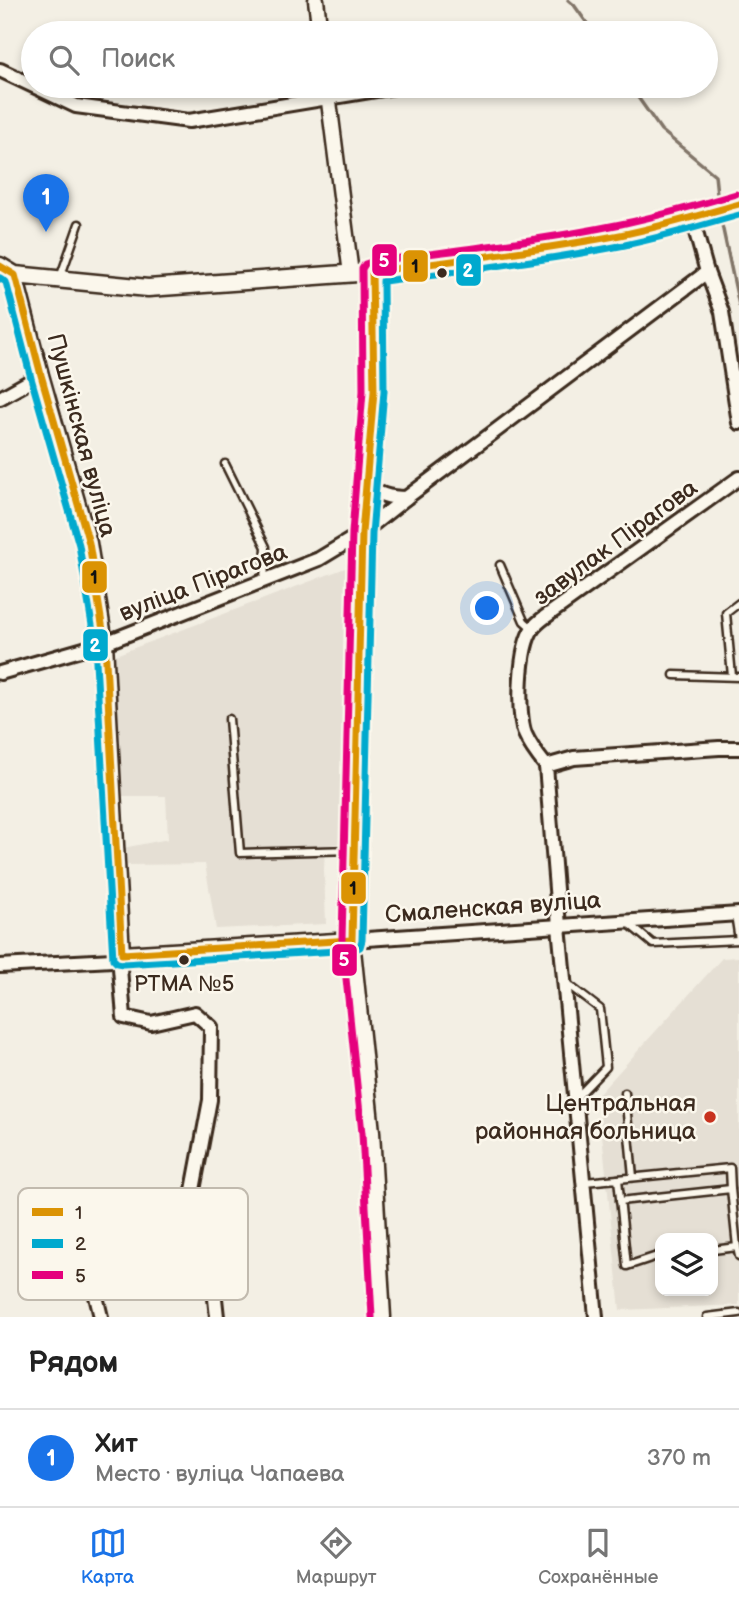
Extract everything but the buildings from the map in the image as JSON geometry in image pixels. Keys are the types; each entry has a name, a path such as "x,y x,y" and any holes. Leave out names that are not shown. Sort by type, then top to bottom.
{"main road":[{"path":"0,266 7,276 148,288 351,274 620,235 739,204"}],"street":[{"path":"316,0 319,21"},
{"path":"0,70 21,80"},
{"path":"59,98 76,106 189,121 299,98"},
{"path":"329,98 351,274"},
{"path":"692,218 707,272 722,312 739,423"},
{"path":"372,272 374,391 362,533 352,940 372,1132 383,1317"},
{"name":"вуліца Пірагова","path":"0,673 105,643 319,559 362,533 707,272"},
{"name":"Пушкінская вуліца","path":"7,276 41,375 89,543 105,643 124,1017 151,1023 195,1013 211,1027 210,1100 192,1188"},
{"path":"0,398 41,375"},
{"name":"завулак Пірагова","path":"546,766 531,748 521,720 522,659 532,628 739,478"},
{"path":"366,483 382,495 405,498"},
{"path":"596,1317 546,766 574,758 739,748"},
{"name":"Смаленская вуліца","path":"0,966 113,960 122,954 737,914"}],"lane":[{"path":"60,279 79,225"},
{"path":"225,464 265,547 264,581"},
{"path":"500,565 524,621 532,628"},
{"path":"674,675 736,676 726,613 739,603"},
{"path":"229,719 240,853 354,850"},
{"path":"625,921 653,944 739,940 737,914"},
{"path":"565,982 600,1009 606,1068 576,1098"},
{"path":"625,1093 633,1177"},
{"path":"584,1182 730,1168 739,1256"},
{"path":"618,1179 627,1266 655,1257"},
{"path":"620,1201 731,1189"},
{"path":"718,1249 737,1247"},
{"path":"708,1317 739,1313"}],"shaded area":[{"path":"348,567 341,843 325,846 326,924 216,929 205,864 127,865 123,848 168,839 166,796 122,796 113,656"},
{"path":"739,957 739,1305 620,1310 598,1095 722,958"}],"waterway":[{"path":"568,0 585,21"},
{"path":"638,98 661,130 715,175 717,194"},
{"path":"722,225 739,305"}],"transit line":[{"name":"5","path":"372,1317 362,1133 342,940 352,533 363,391 362,269 365,264 371,262 621,224 736,194"},
{"name":"1","path":"0,266 15,275 89,543 105,643 122,954 352,940 362,533 374,391 372,272 527,251 620,235 739,204"},
{"name":"2","path":"0,278 6,282 79,545 95,644 113,959 123,964 353,950 360,947 362,940 372,534 384,391 383,281 595,251 739,215"}],"place":[{"name":"Хит","path":"46,232"},
{"name":"РТМА №5","path":"184,960"},
{"name":"Центральная районная больница","path":"710,1117"}]}
